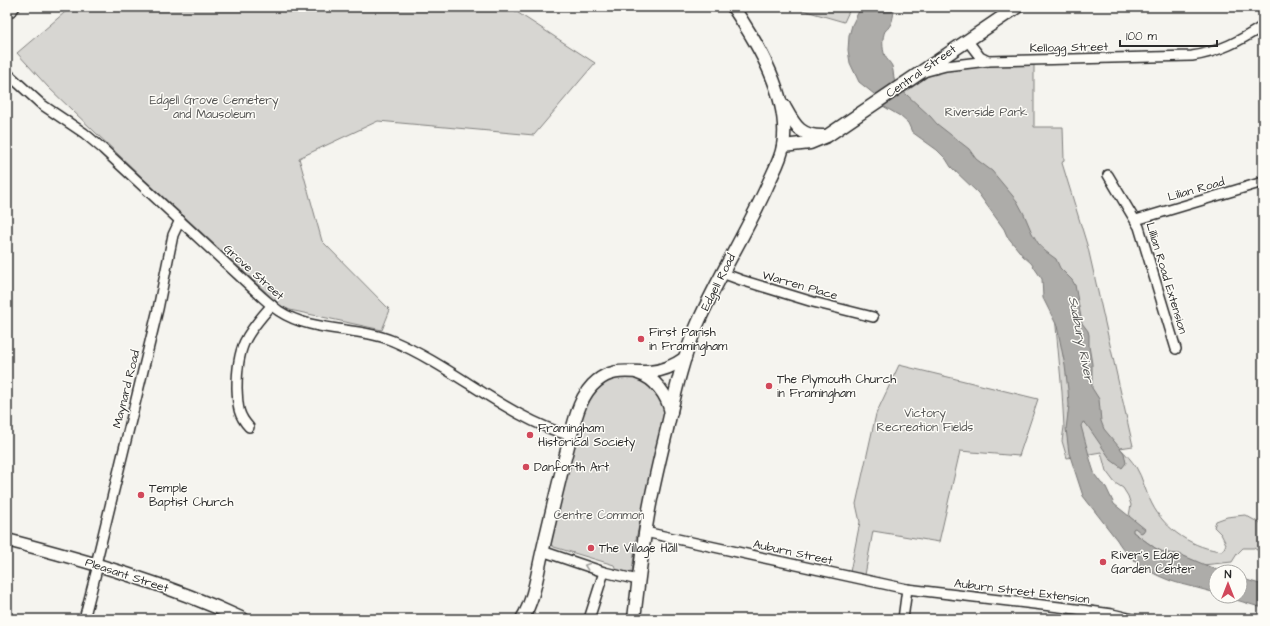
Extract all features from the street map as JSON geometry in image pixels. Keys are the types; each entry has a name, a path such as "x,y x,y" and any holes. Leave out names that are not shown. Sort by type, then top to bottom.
{"highway":[{"path":"7,11 12,7"}],"main road":[{"name":"Edgell Road","path":"634,619 645,532 671,413 685,358 698,323 722,273 765,192 783,146 783,120 778,97 768,68 733,7"},
{"name":"Central Street","path":"783,146 810,143 827,136 955,47 1017,7"},
{"path":"778,97 791,120 799,129 807,134 827,136"},
{"path":"522,619 533,594 542,551 571,436 579,408 585,395 593,384 602,377 614,372 649,372 662,370 675,365 685,358"},
{"path":"635,372 648,377 658,386 668,401 671,413"},
{"name":"Pleasant Street","path":"7,540 97,564 171,589 243,619"}],"street":[{"name":"Kellogg Street","path":"918,74 936,68 988,61 1192,56 1217,51 1242,39 1263,26"},
{"path":"967,40 980,56 988,61"},
{"path":"955,47 961,57 970,63"},
{"name":"Grove Street","path":"7,73 41,104 84,133 103,148 272,305 301,321 375,336 392,341 429,359 495,400 534,421 571,436"},
{"name":"Lillian Road Extension","path":"1108,175 1136,220 1142,235 1176,349"},
{"name":"Lilian Road","path":"1136,220 1263,182"},
{"name":"Maynard Road","path":"84,619 158,309 173,235 180,220"},
{"name":"Warren Place","path":"722,273 813,302 873,317"},
{"path":"249,428 241,417 238,405 238,362 243,345 250,330 272,305"},
{"name":"Auburn Street","path":"645,532 907,589"},
{"path":"542,551 604,572 638,580"},
{"path":"590,619 604,572"},
{"path":"903,619 907,589"},
{"name":"Auburn Street Extension","path":"907,589 1106,613 1133,619"}],"green space":[{"name":"Edgell Grove Cemetery and Mausoleum","path":"71,7 509,7 595,63 534,135 378,121 299,158 322,241 390,310 382,330 290,310 281,306 145,180 48,87 17,53"},
{"path":"792,7 851,7 844,22"},
{"name":"Riverside Park","path":"976,64 1034,65 1034,127 1063,127 1064,160 1062,163 1088,248 1133,446 1120,448 1136,467 1152,504 1164,522 1173,530 1191,542 1223,551 1226,544 1221,534 1214,527 1216,521 1227,517 1245,515 1263,525 1263,554 1254,548 1243,548 1232,562 1203,565 1179,554 1165,553 1155,548 1133,532 1128,521 1131,505 1128,496 1123,488 1115,483 1106,471 1101,452 1067,458 1062,441 1064,427 1055,316 1046,281 953,147 885,106 930,75 941,70"},
{"name":"Victory Recreation Fields","path":"899,365 1038,399 1019,456 960,451 939,542 873,531 865,575 850,572 860,522 856,504 876,414"},
{"name":"Centre Common","path":"625,375 641,379 650,385 660,397 665,412 636,539 632,572 629,576 618,574 614,565 554,547 550,544 583,410 589,397 606,381"}],"water":[{"name":"Sudbury River","path":"861,7 894,7 892,20 883,37 883,50 892,66 896,85 937,124 969,149 976,159 992,171 1017,201 1038,243 1045,251 1056,259 1060,268 1072,280 1075,285 1082,323 1089,335 1092,364 1092,388 1099,399 1101,421 1104,429 1124,453 1126,463 1122,468 1111,460 1087,425 1083,422 1081,426 1095,475 1106,487 1114,504 1145,529 1141,533 1135,528 1133,529 1133,532 1155,548 1165,553 1179,554 1208,566 1208,591 1176,583 1156,575 1138,563 1123,548 1083,496 1069,453 1066,429 1069,405 1065,366 1057,326 1043,298 1042,279 1031,263 1023,256 1007,236 1004,229 978,193 951,167 946,159 937,150 912,132 908,123 900,116 883,106 874,94 859,82 850,63 848,50 849,36 852,25"},
{"path":"1248,580 1263,585 1263,608 1248,604"}],"place":[{"name":"First Parish in Framingham","path":"641,339"},
{"name":"The Plymouth Church in Framingham","path":"769,386"},
{"name":"Framingham Historical Society","path":"530,435"},
{"name":"Danforth Art","path":"526,467"},
{"name":"Temple Baptist Church","path":"141,495"},
{"name":"The Village Hall","path":"591,548"},
{"name":"River's Edge Garden Center","path":"1103,562"}]}
